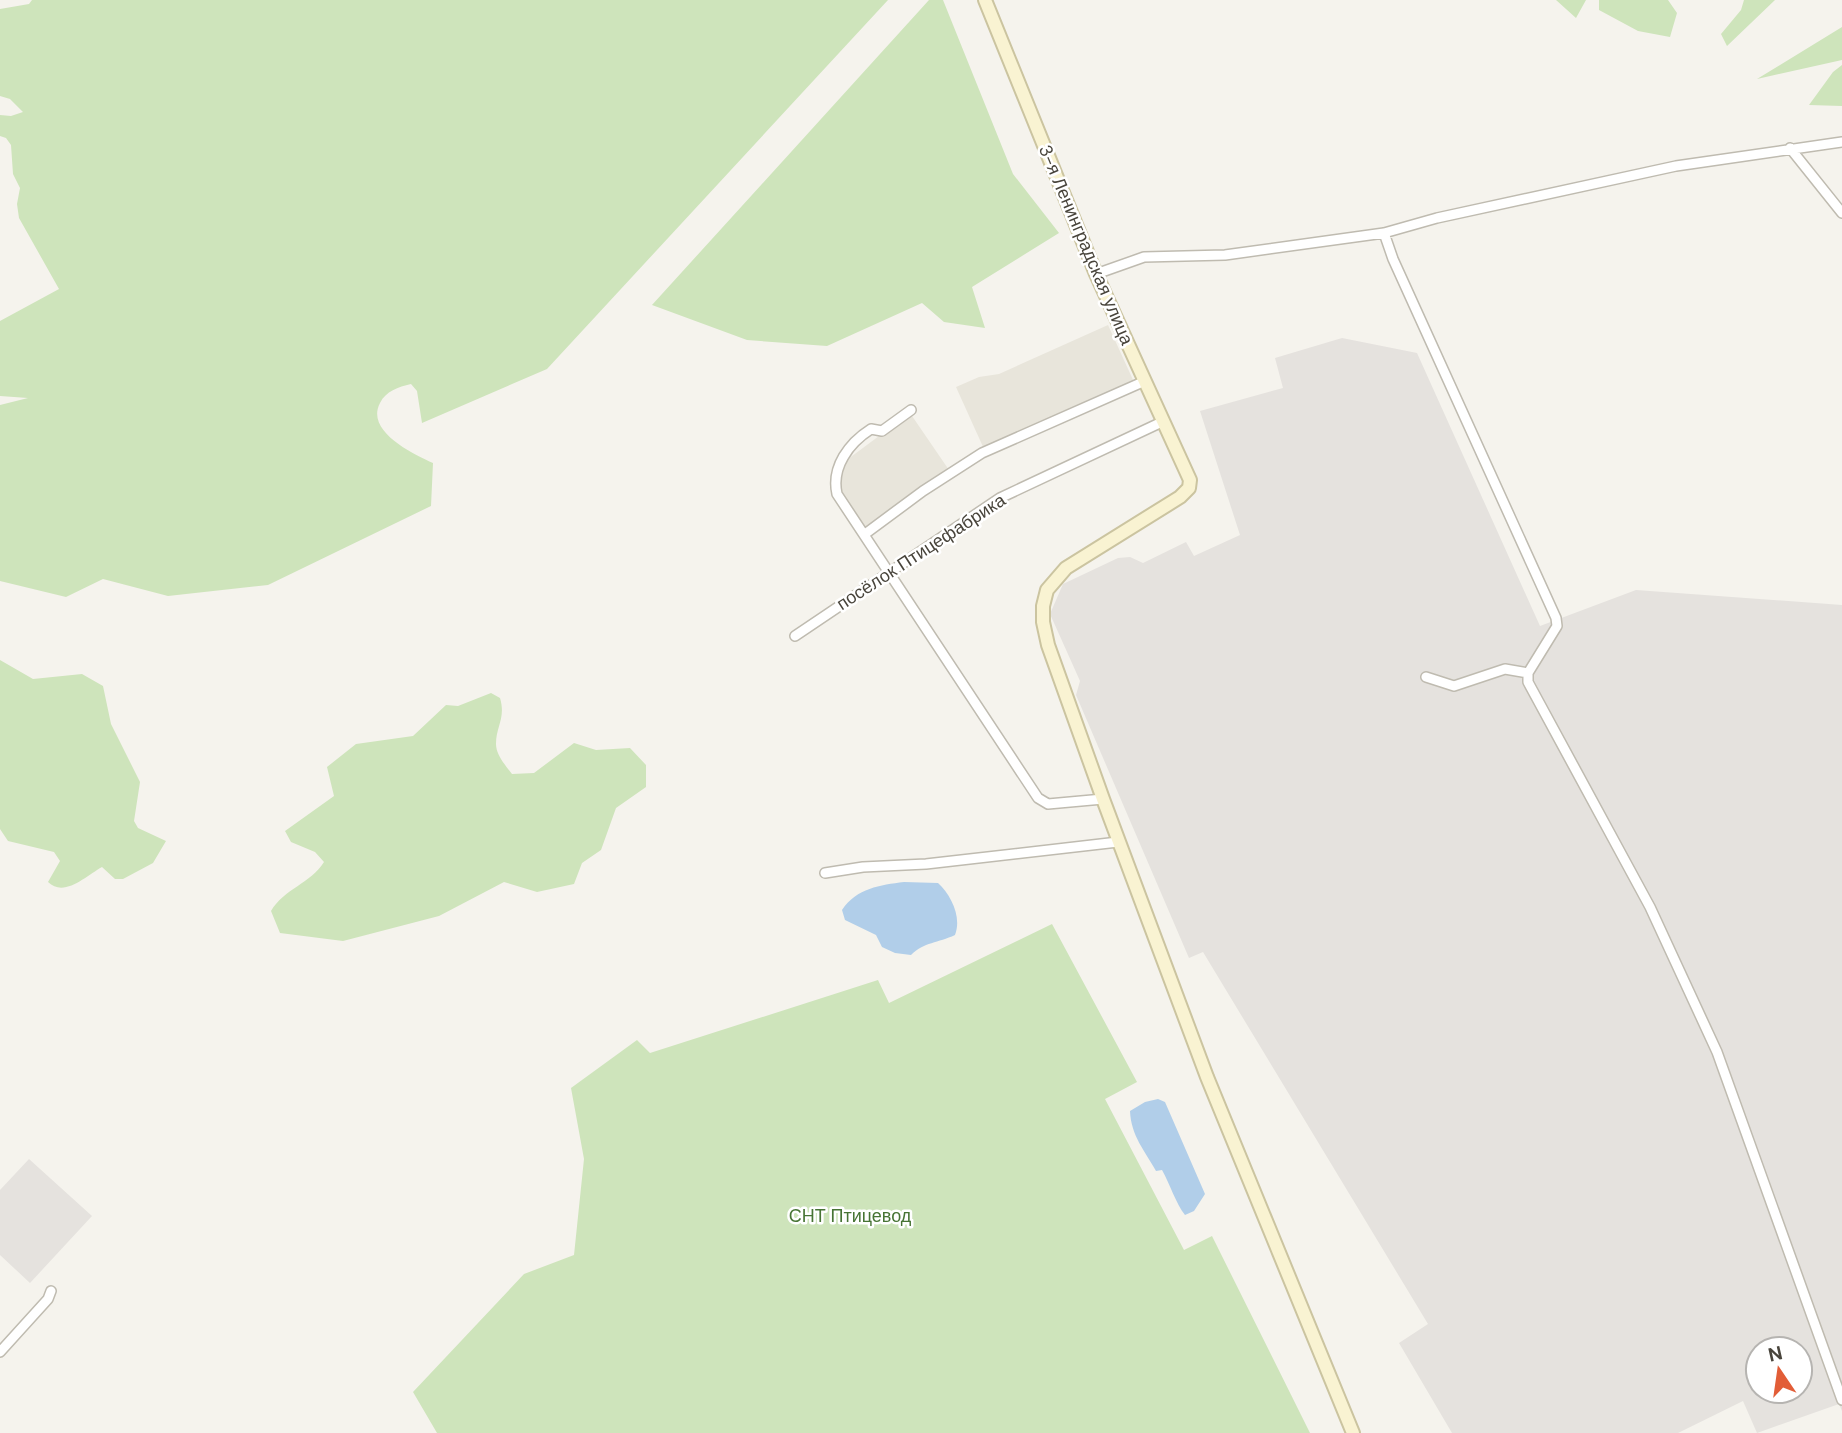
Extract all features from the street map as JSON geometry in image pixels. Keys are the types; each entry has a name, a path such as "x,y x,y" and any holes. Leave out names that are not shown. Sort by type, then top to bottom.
{"street":[{"name":"3-я Ленинградская улица","path":"985,0 1096,274 1190,480 1189,488 1180,498 1066,568 1047,590 1042,606 1048,645 1103,799"},
{"path":"1096,274 1144,257 1224,255 1384,233 1571,187 1676,166 1842,142"},
{"path":"1790,148 1842,213"},
{"path":"1384,233 1392,259 1556,618 1558,626 1528,673 1528,682 1650,906 1717,1052 1842,1400"},
{"path":"865,534 923,491 982,453 1144,381"},
{"path":"911,411 881,431 871,429 861,435 842,458 835,483 837,494 1038,798 1048,804 1103,799 1207,1077 1353,1433"},
{"name":"посёлок Птицефабрика","path":"795,636 1000,498 1164,421"},
{"path":"1426,677 1454,686 1506,669 1528,673"},
{"path":"825,873 1118,842"},
{"path":"0,1352 48,1299 51,1291"}],"shaded area":[{"path":"1108,325 1134,382 984,449 956,387 979,377 999,374"},
{"path":"1342,338 1417,353 1540,626 1636,590 1842,605 1842,1411 1839,1404 1757,1433 1745,1405 1814,1405 1814,1335 1744,1335 1744,1403 1743,1401 1678,1433 1452,1433 1399,1343 1428,1324 1203,952 1189,958 1076,695 1080,681 1050,614 1063,584 1118,558 1130,557 1143,563 1186,542 1194,556 1240,535 1200,411 1283,388 1275,358"},
{"path":"910,413 949,470 867,530 838,491 844,462"},
{"path":"29,1159 92,1216 30,1283 0,1255 0,1190"}],"green space":[{"path":"32,0 888,0 547,369 422,423 417,391 411,384 386,395 377,413 385,432 403,447 433,463 431,506 268,585 168,596 103,579 66,597 0,581 0,405 28,398 0,396 0,321 59,289 19,218 17,204 20,188 13,174 11,145 6,138 0,136 0,115 11,116 23,112 10,99 0,96 0,9 29,4"},
{"path":"929,0 943,0 1013,174 1059,233 972,287 985,328 944,322 922,303 827,346 747,340 652,305"},
{"path":"1556,0 1586,0 1576,18"},
{"path":"1599,0 1668,0 1677,13 1670,37 1638,31 1599,10"},
{"path":"1744,0 1775,0 1727,46 1721,34 1741,10"},
{"path":"1842,27 1842,60 1757,79"},
{"path":"1842,65 1842,106 1809,105 1833,72"},
{"path":"0,660 33,679 82,674 103,686 111,724 140,782 134,821 138,828 166,841 153,863 123,879 115,879 102,867 75,884 61,888 48,882 60,861 54,852 8,841 0,829"},
{"path":"491,693 500,698 502,705 496,748 512,774 534,773 574,743 596,750 630,748 646,765 646,787 616,808 601,850 582,863 574,884 537,892 504,882 439,916 343,941 280,933 271,911 276,903 324,862 315,852 291,842 285,831 334,796 327,767 356,744 413,736 446,705 458,706"},
{"name":"СНТ Птицевод","path":"1052,924 1137,1082 1105,1099 1184,1250 1212,1236 1310,1433 437,1433 413,1392 524,1274 574,1255 584,1159 571,1088 637,1040 650,1053 878,980 889,1003"}],"water":[{"path":"904,882 938,883 954,907 957,921 955,935 926,945 911,955 895,953 882,947 876,935 845,920 842,910 862,892 878,886"},
{"path":"1158,1099 1165,1102 1205,1194 1194,1211 1185,1215 1162,1170 1156,1171 1139,1143 1131,1120 1130,1111 1145,1102"}]}
